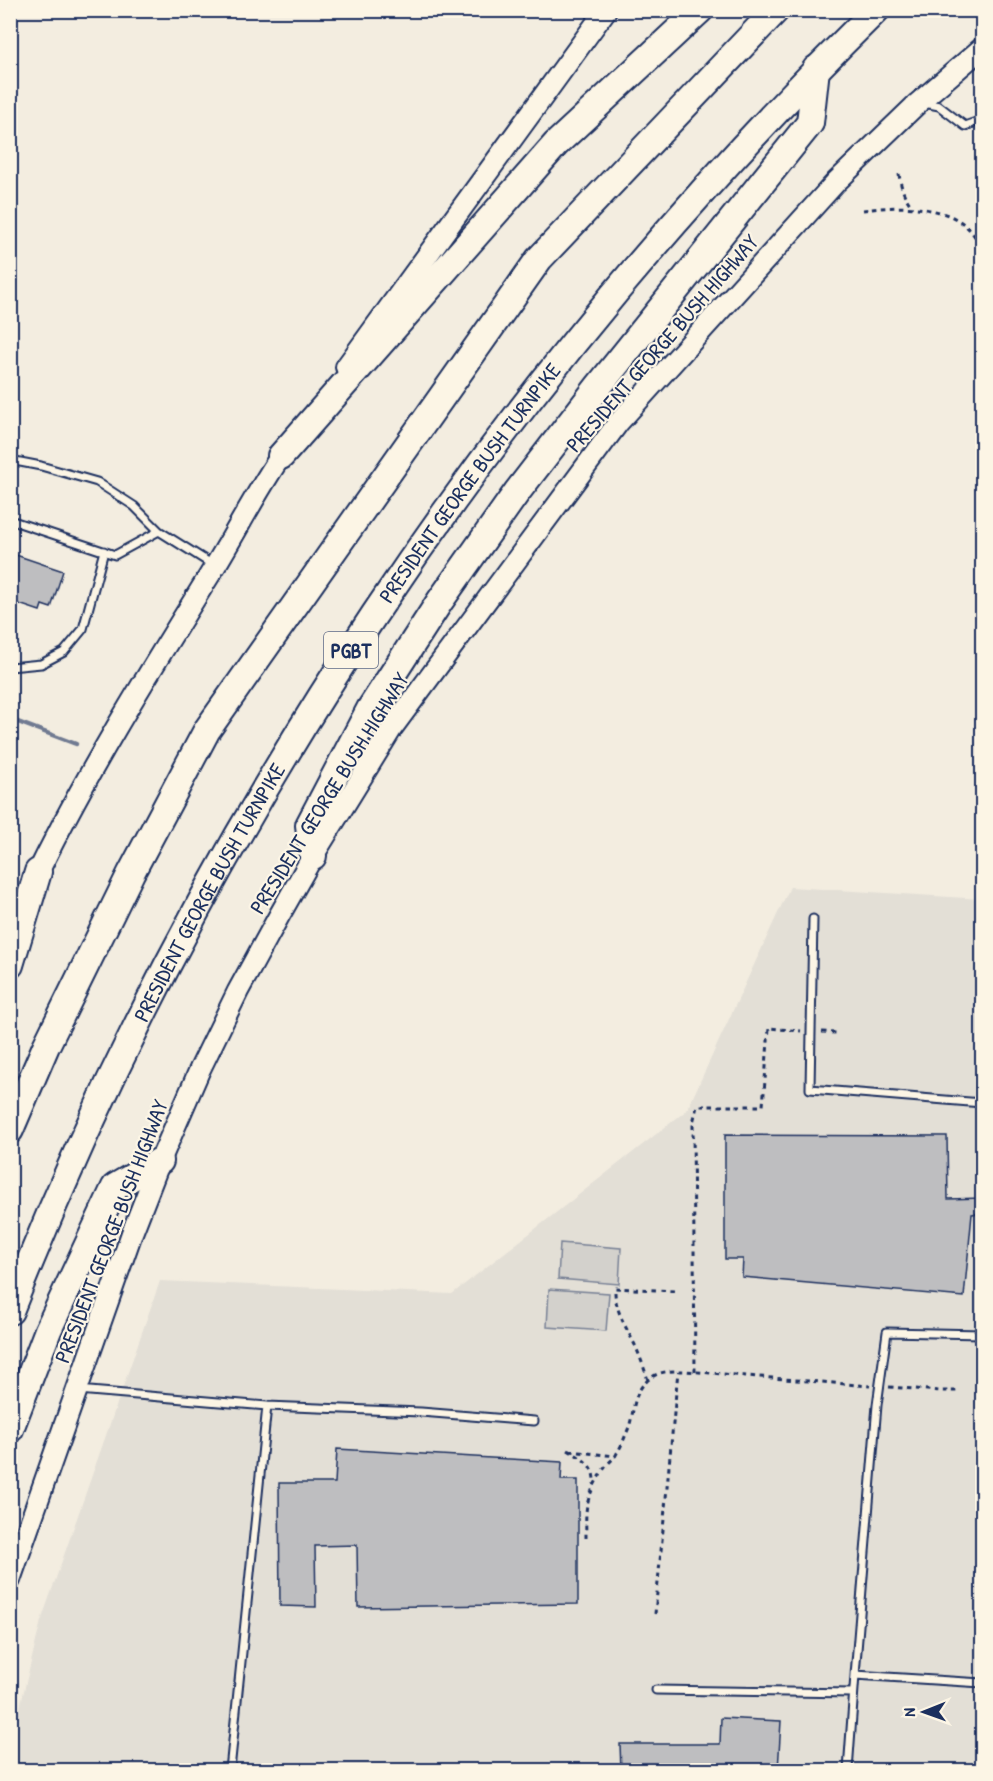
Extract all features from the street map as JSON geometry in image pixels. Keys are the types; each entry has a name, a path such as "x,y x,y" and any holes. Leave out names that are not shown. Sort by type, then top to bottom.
{"highway":[{"path":"281,456 556,144 700,10"},
{"path":"10,1130 46,1046 121,893 207,730 539,259 776,10"},
{"name":"PRESIDENT GEORGE BUSH TURNPIKE","path":"10,1311 96,1111 163,973 253,808 345,657 451,502 565,352 671,226 750,138 876,10"},
{"path":"313,856 309,825 370,709 440,601 517,492 598,387 810,123 816,69"},
{"path":"10,965 38,872"},
{"path":"10,1428 48,1330 115,1187 160,1161"}],"main road":[{"path":"10,931 61,825 94,766 281,456 606,10"},
{"name":"PRESIDENT GEORGE BUSH HIGHWAY","path":"10,1580 132,1233 200,1069 266,940 313,856 393,728 618,423 836,182 918,103 982,48"}],"lane":[{"path":"918,103 939,106 965,126 982,120"},
{"path":"10,460 97,482 134,506 159,531 215,566"},
{"path":"10,520 115,555 159,531"},
{"path":"10,667 41,664 64,652 83,629 104,551"},
{"path":"813,919 810,1089 982,1103"},
{"path":"848,1770 880,1386 887,1332 982,1334"},
{"path":"77,1390 267,1406 421,1412 534,1421"},
{"path":"230,1770 267,1406"},
{"path":"855,1675 982,1683"},
{"path":"656,1690 853,1693"}],"path":[{"path":"899,174 901,188 913,208"},
{"path":"863,210 892,206 941,213 962,223 976,237 982,248"},
{"path":"695,1372 693,1123 697,1106 763,1106 769,1028 836,1033"},
{"path":"648,1380 634,1343 624,1326 615,1288 676,1291"},
{"path":"586,1538 587,1505 608,1463 616,1456 631,1425 634,1401 638,1392 654,1375 667,1371 678,1371 957,1391"},
{"path":"655,1614 678,1371"},
{"path":"594,1489 594,1474 590,1465 568,1450 616,1456"}],"shaded area":[{"path":"790,887 982,899 982,1770 11,1770 11,1744 41,1621 160,1281 452,1294 687,1110"},
{"path":"560,1243 621,1248 619,1284 558,1279"},
{"path":"549,1289 609,1293 606,1331 547,1327"}],"building":[{"path":"10,553 63,571 51,608 42,605 40,611 10,601"},
{"path":"725,1135 947,1136 948,1199 982,1198 982,1213 972,1214 964,1297 742,1277 743,1259 725,1259"},
{"path":"337,1449 562,1462 561,1480 578,1480 578,1604 358,1607 357,1545 315,1546 316,1607 280,1606 279,1483 335,1483"},
{"path":"721,1718 781,1721 778,1770 621,1770 620,1744 720,1744"}],"waterway":[{"path":"10,719 76,744"}]}
